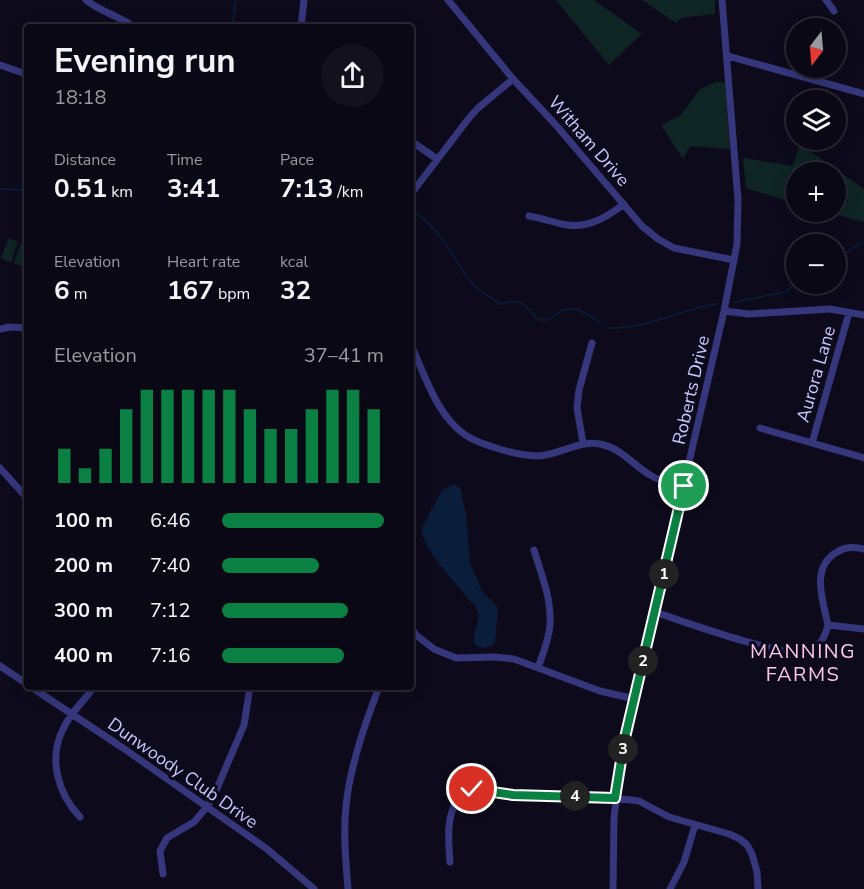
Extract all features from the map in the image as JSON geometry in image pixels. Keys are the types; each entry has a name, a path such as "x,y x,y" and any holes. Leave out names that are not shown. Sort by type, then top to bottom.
{"street":[{"path":"86,0 129,24"},
{"path":"301,24 304,0"},
{"name":"Witham Drive","path":"448,0 513,79 642,226 674,248 735,260"},
{"name":"Roberts Drive","path":"613,889 613,798 622,751 735,260 738,200 722,0"},
{"path":"825,0 834,11"},
{"path":"728,56 864,94"},
{"path":"0,65 23,73"},
{"path":"414,190 478,108 513,79"},
{"path":"414,143 437,159"},
{"path":"529,216 565,225 586,224 610,215 624,204"},
{"path":"724,311 749,314 823,309 864,315"},
{"name":"Aurora Lane","path":"812,443 849,313"},
{"path":"0,329 24,328"},
{"path":"583,443 577,408 579,390 592,344"},
{"path":"414,351 444,413 465,435 502,450 537,456 565,450 583,443 594,443 614,448 661,481 684,486"},
{"path":"760,428 864,458"},
{"path":"0,468 24,495"},
{"path":"655,612 757,644 799,653 808,651 822,642 828,625 820,584 822,568 828,558 843,548 864,549"},
{"path":"534,550 549,599 550,610 549,633 538,668"},
{"path":"828,625 864,629"},
{"path":"414,632 434,650 456,658 514,659 600,691 634,699"},
{"path":"414,639 417,636"},
{"path":"0,666 24,682"},
{"name":"Dunwoody Club Drive","path":"36,690 267,849 314,889"},
{"path":"80,817 71,808 57,773 57,742 63,727 92,690"},
{"path":"163,874 160,851 167,838 194,822 215,793 244,724 250,690"},
{"path":"347,888 345,840 349,786 366,723 378,690"},
{"path":"450,862 448,837 450,819 457,798 466,790 513,795 613,798 639,801 659,813 729,834 747,845 755,864 758,889"},
{"path":"670,889 684,862 695,825"}],"green space":[{"path":"556,0 594,0 642,34 609,65"},
{"path":"642,0 715,0 715,14 681,18 676,23"},
{"path":"716,82 725,82 730,149 690,146 683,159 661,125 680,116 700,89"},
{"path":"798,150 809,150 826,162 794,162"},
{"path":"743,158 786,165 786,201 746,188"},
{"path":"846,176 864,189 864,222 846,217"},
{"path":"9,238 18,242 11,262 1,258"},
{"path":"21,243 24,244 23,267 14,263"}],"water":[{"path":"455,484 460,488 466,515 470,563 482,591 498,608 494,645 483,648 475,645 474,641 479,618 475,605 433,555 421,530 442,490"}],"waterway":[{"path":"232,24 236,0"},
{"path":"0,189 24,190"},
{"path":"414,213 437,233 473,285 500,304 522,303 538,320 548,320 563,310 578,309 599,322"},
{"path":"846,253 861,243"},
{"path":"735,302 786,291"},
{"path":"609,328 637,326 718,304"}],"district":[{"name":"MANNING FARMS","path":"803,662"}],"route":[{"path":"472,789 513,795 545,794 615,798 624,742 684,486"}]}
